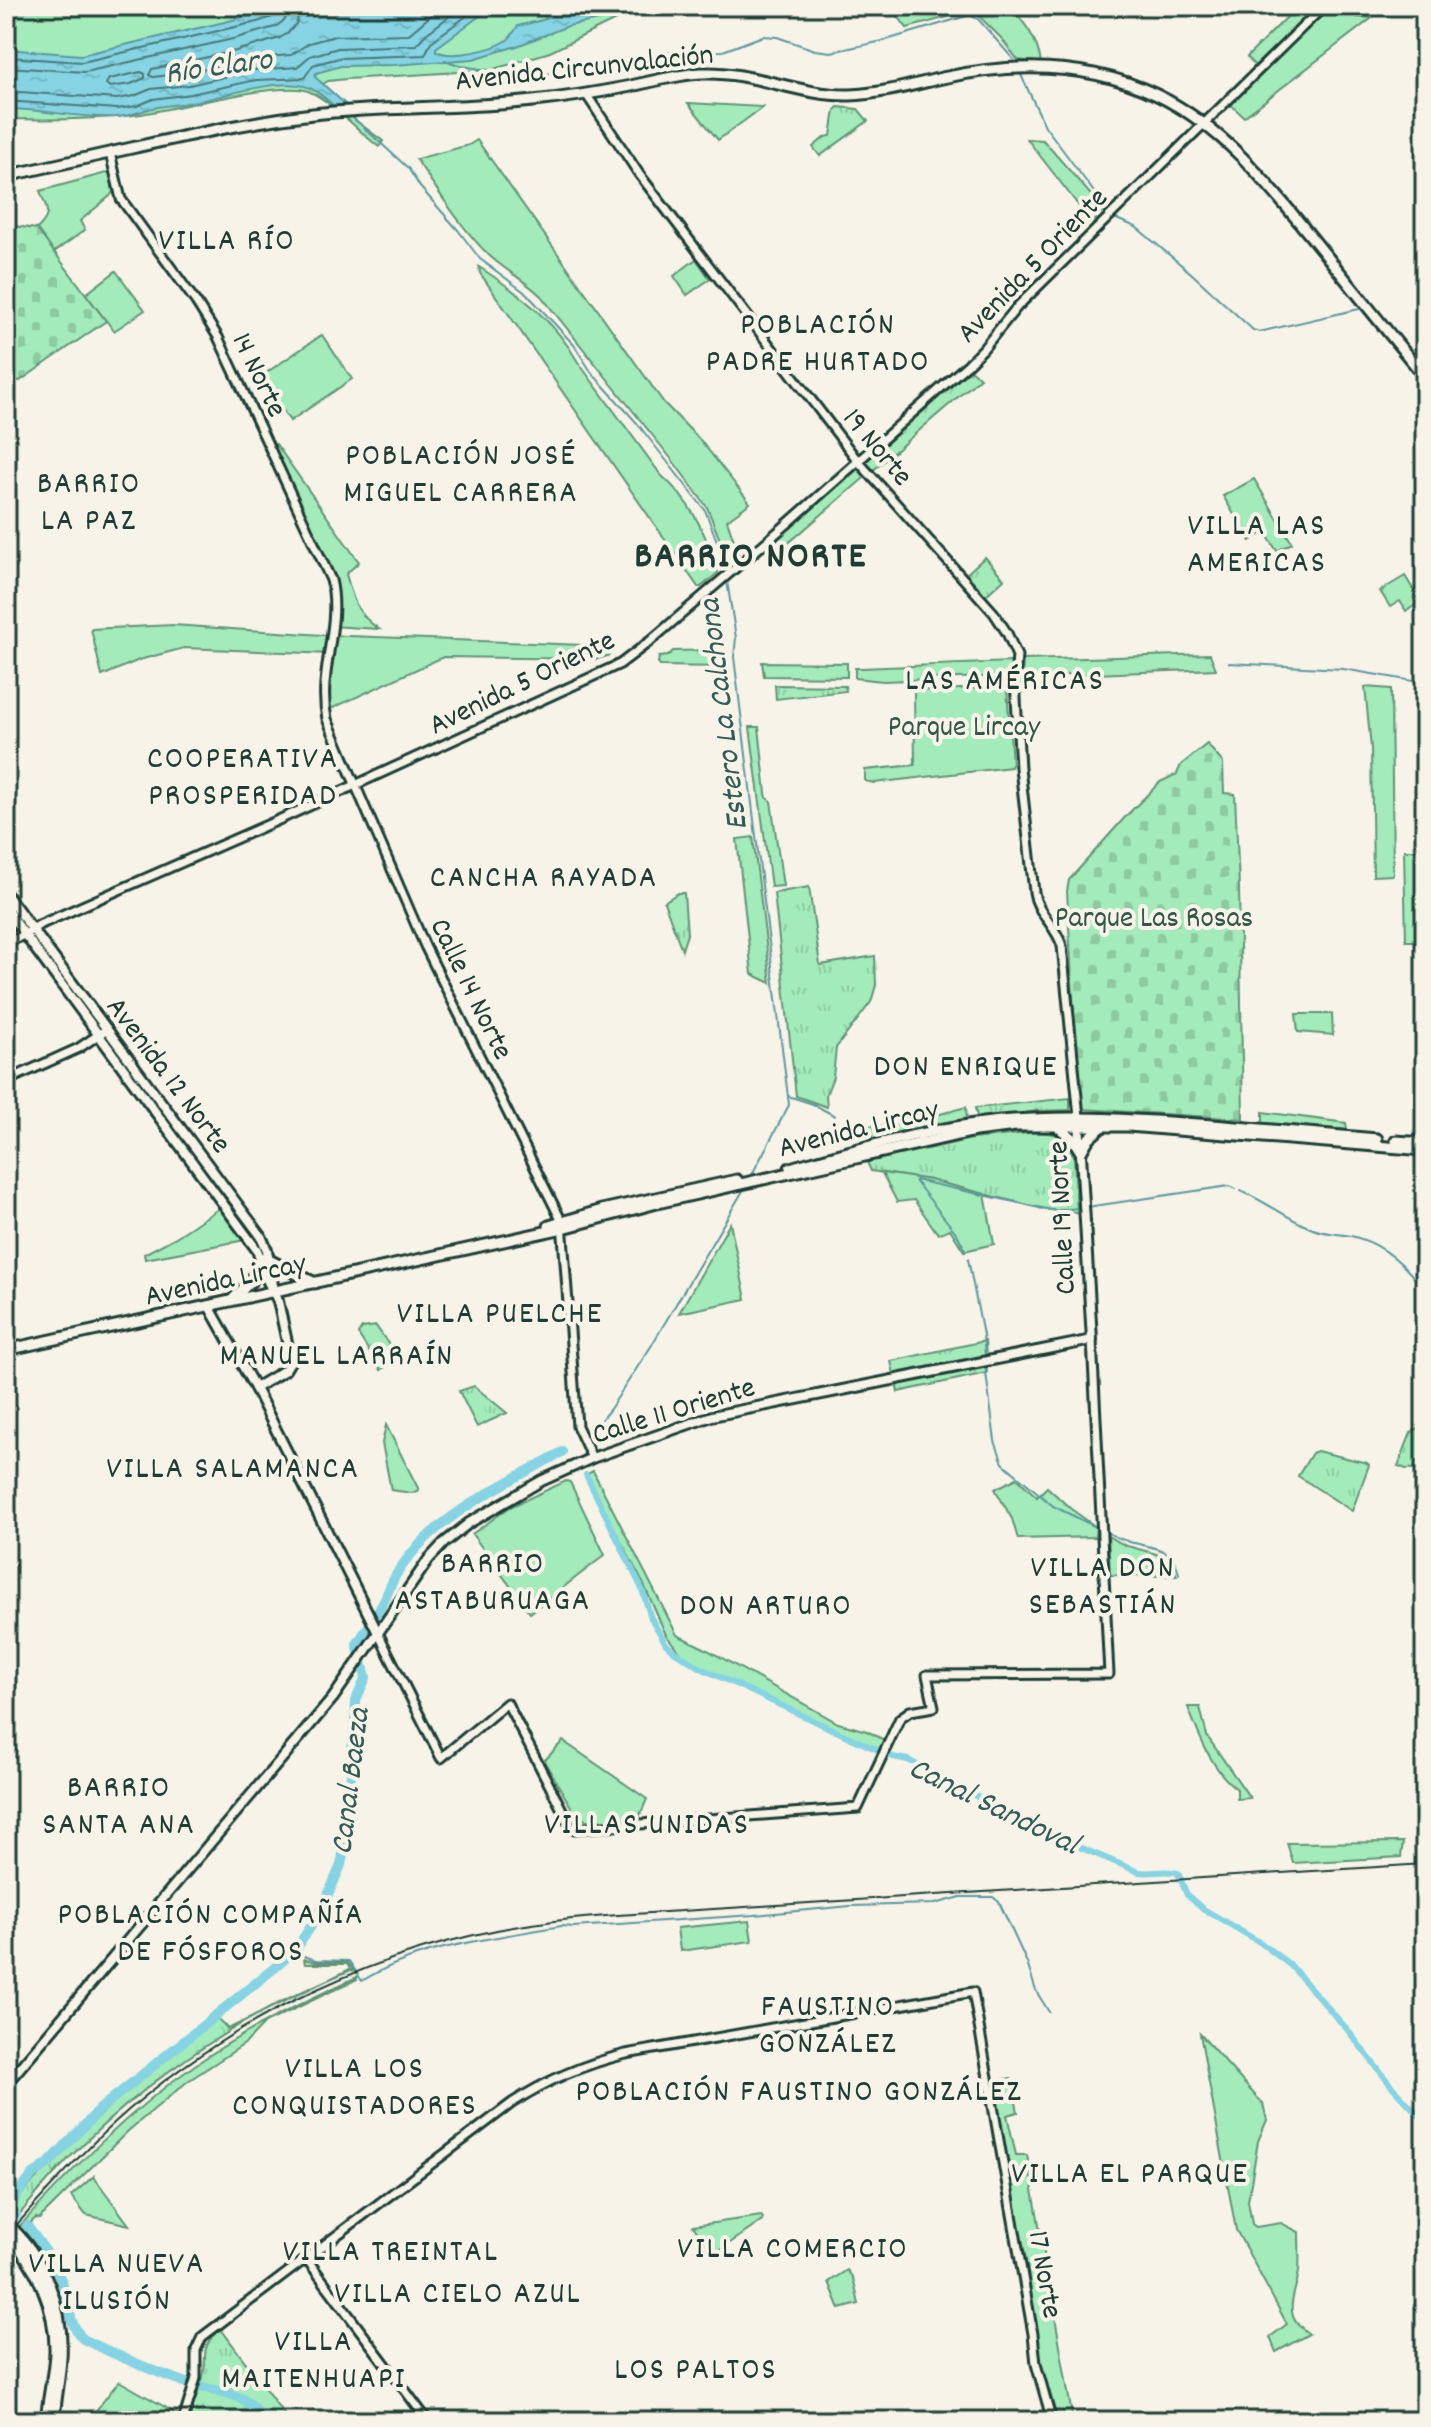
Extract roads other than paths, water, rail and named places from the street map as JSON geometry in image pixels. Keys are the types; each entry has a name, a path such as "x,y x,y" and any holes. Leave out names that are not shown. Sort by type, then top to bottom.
{"main road":[{"name":"Avenida Circunvalación","path":"6,176 217,129 326,112 512,103 586,94 681,75 716,73 752,77 816,93 858,95 1006,67 1045,67 1084,72 1130,84 1164,99 1204,123 1238,152 1425,377"},
{"name":"Avenida 12 Norte","path":"6,894 28,932 261,1236 291,1362 285,1370 255,1388"},
{"name":"Avenida 12 Norte","path":"6,909 28,932"},
{"name":"Avenida Lircay","path":"763,1177 879,1144 974,1124 1147,1120 1425,1143"},
{"name":"Avenida Lircay","path":"6,1350 500,1241 562,1225 602,1210 975,1131 1079,1121 1425,1150"},
{"name":"Calle 19 Norte","path":"1079,1121 1092,1340"},
{"path":"1055,1125 1072,1138 1081,1152 1089,1138 1104,1125"},
{"path":"231,1301 253,1279 265,1258 315,1283"},
{"path":"209,1306 255,1388 374,1625"},
{"name":"Calle 11 Oriente","path":"6,2084 351,1674 372,1642 374,1625 422,1566 450,1537 479,1516 520,1492 592,1458 716,1415 1092,1340"},
{"path":"6,2223 35,2256 54,2299 62,2351 54,2421"},
{"path":"6,2232 37,2275 52,2319 54,2361 46,2421"}],"street":[{"name":"Avenida 5 Oriente","path":"6,943 611,670 719,583 968,364 1017,307 1324,6"},
{"name":"19 Norte","path":"586,94 646,184 858,461 994,613 1007,633 1017,656 1015,680 1020,768"},
{"name":"14 Norte","path":"110,153 119,195 218,337 316,546 333,588 332,632"},
{"name":"Calle 14 Norte","path":"332,632 324,690 326,715 442,981 562,1225"},
{"name":"Calle 19 Norte","path":"1020,768 1035,902 1056,931 1062,946 1079,1121"},
{"path":"6,1081 79,1048 103,1032"},
{"path":"562,1225 576,1422 579,1435 592,1458"},
{"name":"Calle 19 Norte","path":"374,1625 441,1758 507,1703 572,1829 858,1808 902,1716 910,1711 934,1707 927,1675 1109,1674 1092,1340"},
{"name":"17 Norte","path":"306,2258 512,2103 581,2067 626,2054 973,1992 1036,2364 1052,2421"},
{"path":"183,2421 196,2378 196,2350 202,2337 306,2258 428,2421"}],"water":[{"name":"Río Claro","path":"282,6 499,6 485,12 436,48 436,51 451,54 482,50 506,41 518,26 546,19 542,10 544,6 634,6 614,17 568,26 473,59 341,66 316,73 315,77 346,105 335,107 313,89 292,84 250,89 117,117 6,109 6,49 81,55"}],"waterway":[{"path":"445,60 488,70 546,74 673,52 723,51 763,36 831,52 883,41 970,15 979,20 1014,60"},
{"path":"1021,75 1045,126 1108,211"},
{"name":"Estero La Calchona","path":"351,116 408,168 480,259 527,294 574,345 592,373 637,423 705,510 725,562 726,574"},
{"path":"1114,218 1136,227 1253,330 1259,332 1359,309"},
{"name":"Estero La Calchona","path":"727,581 789,1105 749,1180"},
{"path":"1229,663 1343,669 1425,683"},
{"path":"788,1096 813,1104 835,1116"},
{"path":"915,1180 1056,1211 1077,1208"},
{"path":"915,1181 957,1234 966,1251"},
{"path":"1087,1207 1229,1186 1236,1189"},
{"name":"Estero La Calchona","path":"589,1434 610,1409 650,1348 744,1189"},
{"path":"1241,1191 1313,1229 1374,1244 1402,1265 1425,1292"},
{"path":"968,1259 985,1355"},
{"path":"985,1365 995,1441 1003,1463 1053,1506 1096,1527"},
{"name":"Canal Baeza","path":"16,2215 12,2207 16,2196 101,2108 296,1949 321,1911 341,1865 350,1819 356,1700 366,1677 357,1644 396,1575 429,1536 493,1490 562,1452"},
{"name":"Canal Sandoval","path":"586,1475 642,1589 651,1618 666,1644 675,1652 701,1668 814,1721 893,1757 908,1760 1045,1833 1139,1872 1178,1873 1187,1895 1202,1908 1261,1943 1290,1965 1425,2122"},
{"path":"1106,1532 1167,1553 1179,1574"},
{"path":"304,1956 316,1960 349,1961 362,1981 384,1969 433,1951 561,1926 851,1906 935,1904 961,1897 993,1897 999,1902 1027,1963 1036,1991 1049,2012"},
{"name":"Canal Baeza","path":"298,1946 301,1951"},
{"name":"Canal Baeza","path":"27,2226 58,2273 71,2319 83,2339 174,2378 239,2398 248,2403 263,2421"}],"railway":[{"path":"6,2237 115,2122 200,2055 294,2000 394,1958 445,1942 512,1927 603,1916 1425,1864"}],"district":[{"name":"VILLA RÍO","path":"227,238"},
{"name":"POBLACIÓN PADRE HURTADO","path":"818,340"},
{"name":"POBLACIÓN JOSÉ MIGUEL CARRERA","path":"461,472"},
{"name":"BARRIO LA PAZ","path":"89,500"},
{"name":"VILLA LAS AMERICAS","path":"1257,542"},
{"name":"BARRIO NORTE","path":"751,553"},
{"name":"LAS AMÉRICAS","path":"1005,678"},
{"name":"COOPERATIVA PROSPERIDAD","path":"243,774"},
{"name":"CANCHA RAYADA","path":"544,875"},
{"name":"DON ENRIQUE","path":"966,1064"},
{"name":"VILLA PUELCHE","path":"500,1311"},
{"name":"MANUEL LARRAÍN","path":"337,1353"},
{"name":"VILLA SALAMANCA","path":"233,1466"},
{"name":"BARRIO ASTABURUAGA","path":"493,1580"},
{"name":"VILLA DON SEBASTIÁN","path":"1103,1584"},
{"name":"DON ARTURO","path":"766,1603"},
{"name":"BARRIO SANTA ANA","path":"119,1804"},
{"name":"VILLAS UNIDAS","path":"647,1822"},
{"name":"POBLACIÓN COMPAÑÍA DE FÓSFOROS","path":"211,1930"},
{"name":"FAUSTINO GONZÁLEZ","path":"828,2022"},
{"name":"VILLA LOS CONQUISTADORES","path":"355,2084"},
{"name":"POBLACIÓN FAUSTINO GONZÁLEZ","path":"799,2089"},
{"name":"VILLA EL PARQUE","path":"1130,2171"},
{"name":"VILLA COMERCIO","path":"793,2246"},
{"name":"VILLA TREINTAL","path":"391,2249"},
{"name":"VILLA NUEVA ILUSIÓN","path":"117,2280"},
{"name":"VILLA CIELO AZUL","path":"458,2291"},
{"name":"VILLA MAITENHUAPI","path":"314,2358"},
{"name":"LOS PALTOS","path":"696,2367"}],"park label":[{"name":"Parque Lircay","path":"964,725"},
{"name":"Parque Las Rosas","path":"1154,916"}]}
